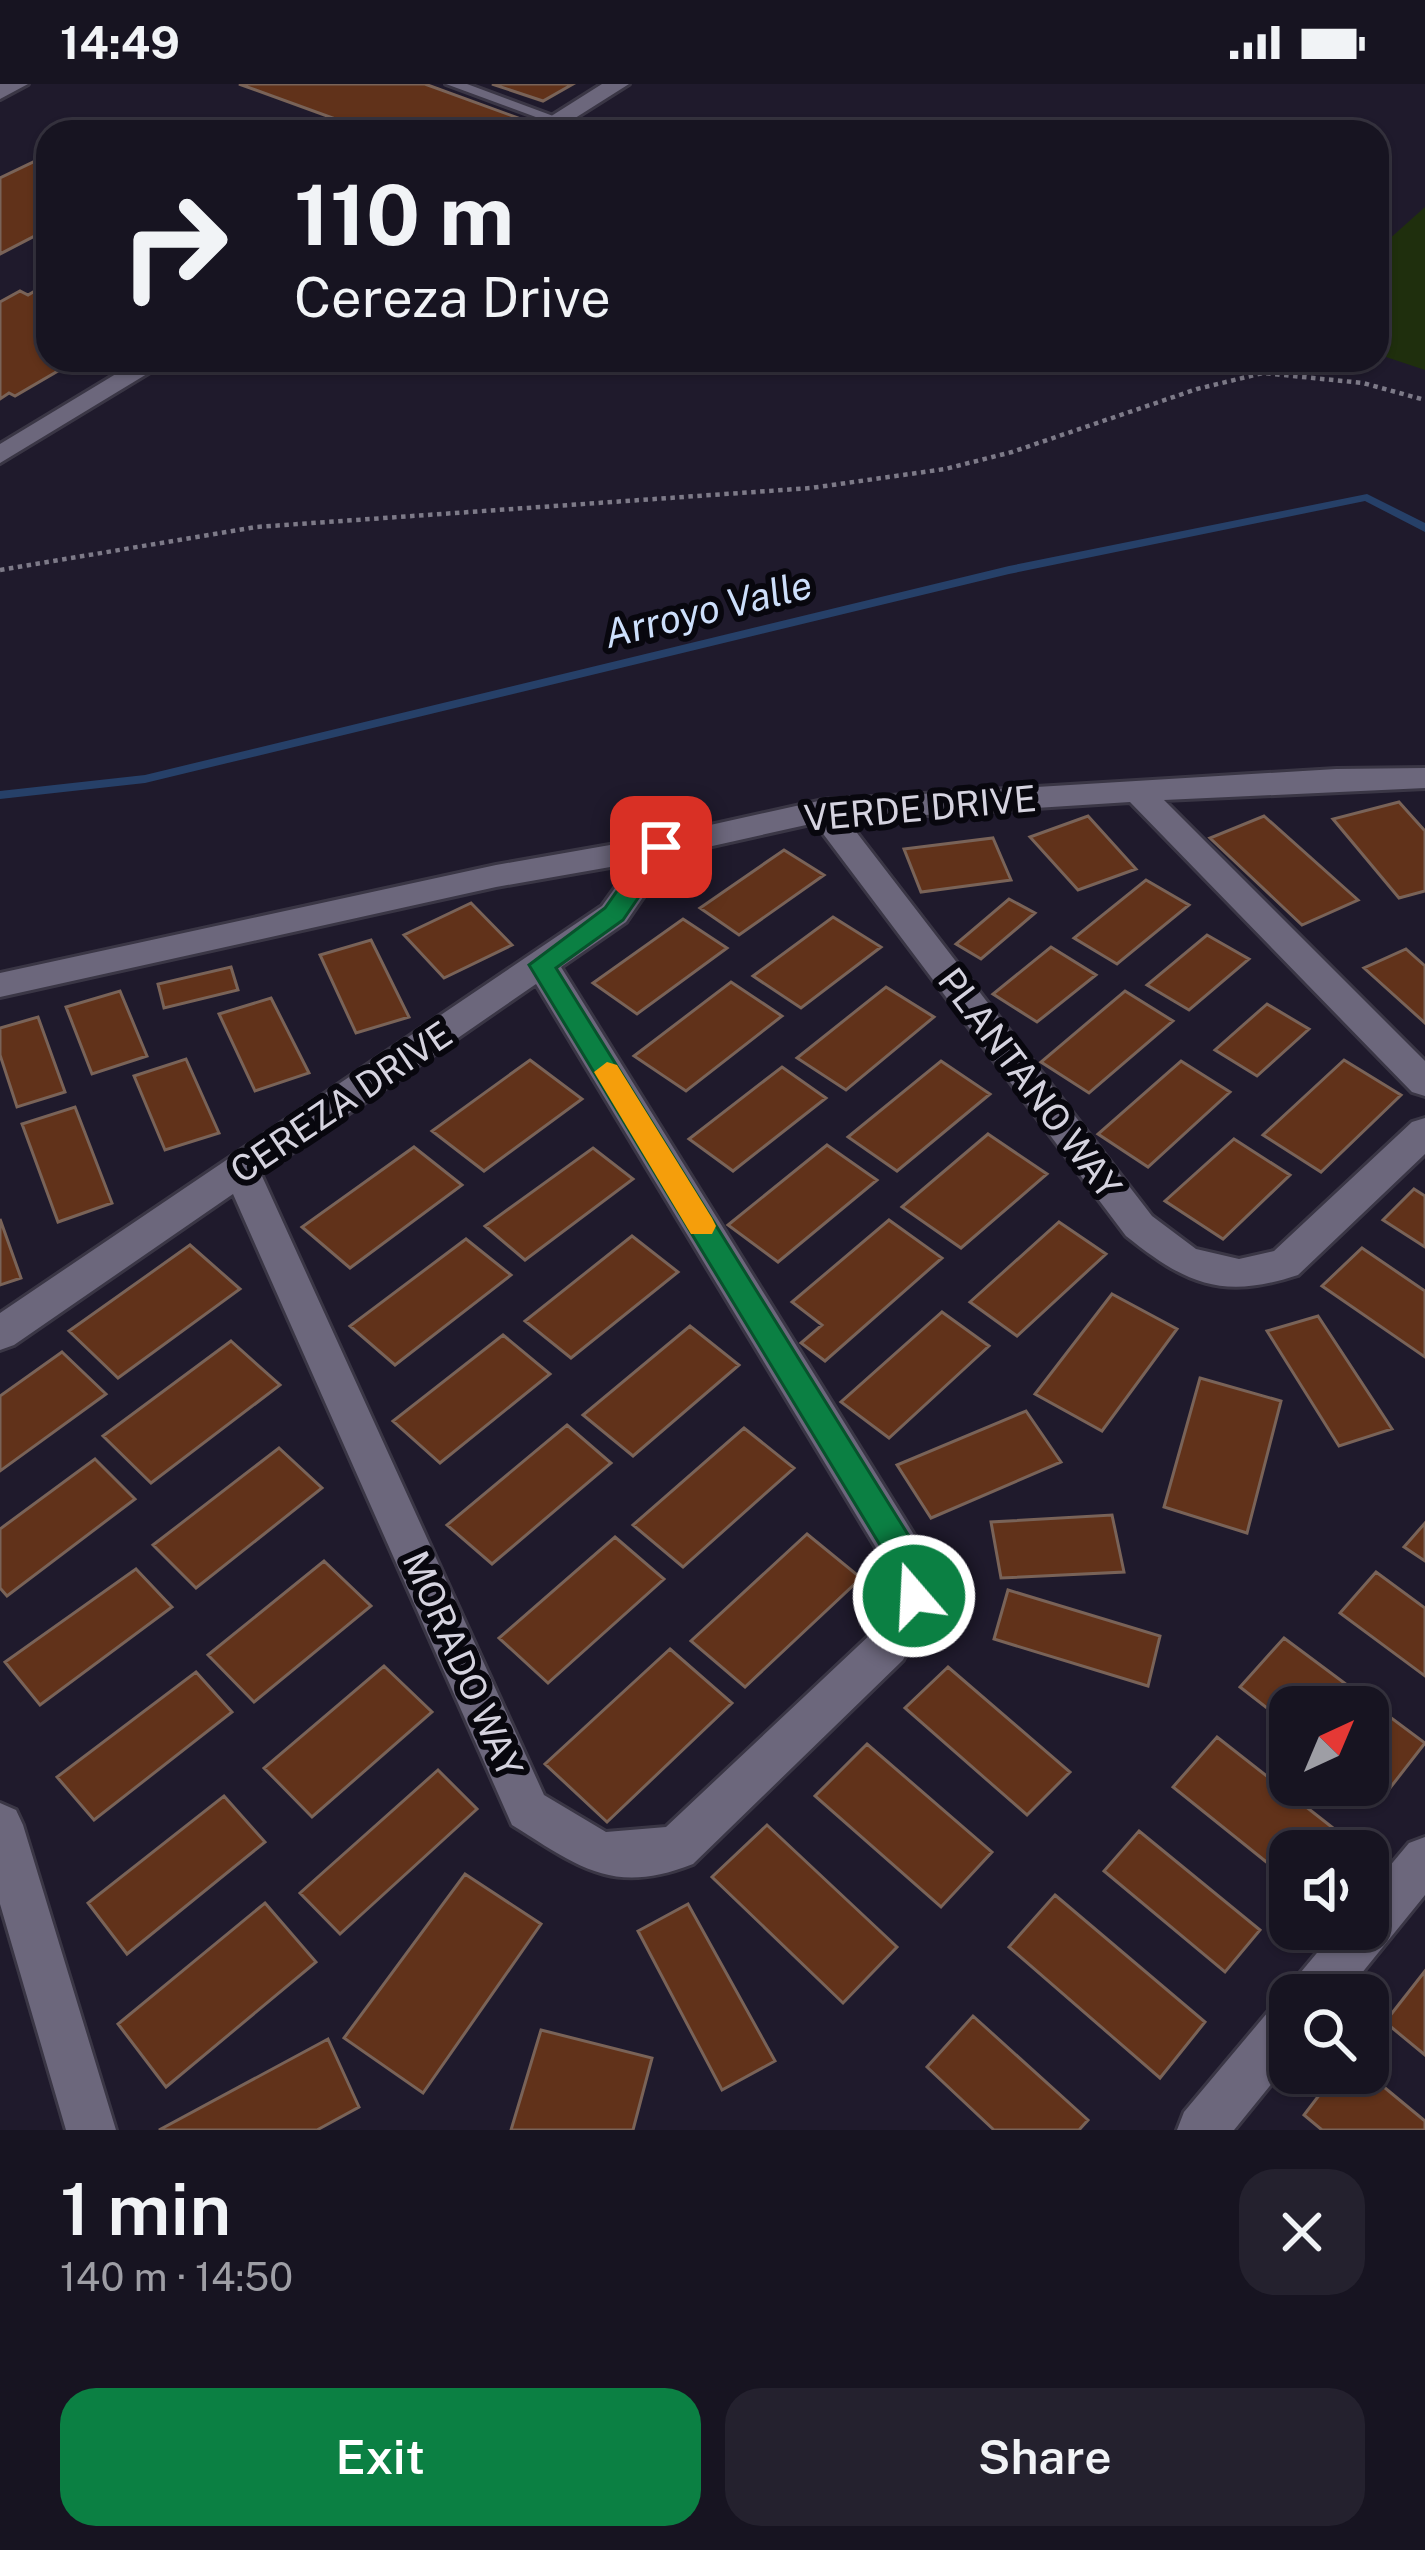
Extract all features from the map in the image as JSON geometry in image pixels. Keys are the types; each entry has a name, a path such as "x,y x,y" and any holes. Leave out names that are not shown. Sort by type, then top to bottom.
{"street":[{"path":"0,92 17,84"},
{"path":"557,120 618,84"},
{"path":"0,455 137,372"},
{"name":"VERDE DRIVE","path":"0,985 496,876 661,847 823,811 1425,778"},
{"path":"1137,791 1425,1083"},
{"name":"PLANTANO WAY","path":"823,811 1139,1226 1185,1262 1239,1274 1285,1264 1425,1132"},
{"name":"CEREZA DRIVE","path":"0,1334 614,914 661,847"},
{"name":"MORADO WAY","path":"241,1171 528,1810 601,1856 677,1848 888,1646 914,1596 901,1551 542,965"},
{"path":"0,1825 92,2130"},
{"path":"1389,1903 1425,1858"},
{"path":"1330,1974 1350,1950"},
{"path":"1202,2130 1269,2049"}],"lane":[{"path":"455,84 534,120"}],"path":[{"path":"0,570 256,527 811,488 945,470 1197,389 1263,374 1363,383 1425,400"}],"green space":[{"path":"1425,207 1425,370 1389,358 1389,239"}],"building":[{"path":"239,84 425,84 524,120 338,120"},
{"path":"492,84 573,84 543,101"},
{"path":"36,161 36,235 0,254 0,178"},
{"path":"36,290 36,372 56,372 15,396 9,393 0,399 0,302 20,291 28,295"},
{"path":"1399,802 1425,831 1425,891 1399,898 1333,819"},
{"path":"1088,816 1136,869 1078,890 1030,837"},
{"path":"1264,816 1358,900 1302,925 1210,838"},
{"path":"993,838 1011,880 921,892 904,849"},
{"path":"784,850 824,875 739,935 700,908"},
{"path":"1146,880 1189,905 1117,964 1074,938"},
{"path":"1009,899 1035,913 981,959 956,944"},
{"path":"471,903 512,945 444,978 404,935"},
{"path":"833,917 881,947 801,1008 753,976"},
{"path":"683,919 727,948 637,1014 593,983"},
{"path":"1207,935 1249,959 1189,1010 1147,985"},
{"path":"371,940 409,1017 356,1033 320,955"},
{"path":"1051,947 1096,975 1037,1022 993,994"},
{"path":"1406,949 1425,966 1425,1023 1364,968"},
{"path":"231,967 238,990 164,1008 158,984"},
{"path":"731,982 782,1016 686,1091 634,1056"},
{"path":"886,987 934,1017 846,1090 797,1058"},
{"path":"120,991 147,1056 92,1074 66,1007"},
{"path":"1125,991 1173,1021 1089,1093 1041,1062"},
{"path":"271,998 309,1073 255,1091 219,1014"},
{"path":"1267,1004 1309,1029 1257,1076 1215,1050"},
{"path":"38,1017 65,1092 17,1107 0,1055 0,1028"},
{"path":"186,1059 219,1133 165,1150 134,1076"},
{"path":"530,1060 582,1099 484,1171 432,1131"},
{"path":"1344,1060 1401,1095 1321,1172 1263,1135"},
{"path":"941,1061 990,1094 897,1171 848,1137"},
{"path":"1181,1061 1230,1092 1148,1167 1098,1134"},
{"path":"782,1067 826,1098 733,1171 689,1139"},
{"path":"75,1107 112,1203 58,1222 22,1124"},
{"path":"988,1134 1047,1174 961,1248 902,1207"},
{"path":"1234,1139 1290,1175 1223,1239 1165,1201"},
{"path":"827,1145 877,1180 778,1262 728,1225"},
{"path":"414,1147 462,1185 350,1268 302,1227"},
{"path":"593,1148 633,1179 525,1260 485,1226"},
{"path":"1414,1189 1425,1196 1425,1247 1383,1220"},
{"path":"0,1219 21,1278 0,1285"},
{"path":"889,1220 942,1258 825,1361 801,1343 822,1325 792,1302"},
{"path":"1059,1222 1106,1254 1017,1336 970,1302"},
{"path":"632,1236 678,1272 571,1358 525,1321"},
{"path":"466,1239 511,1275 395,1365 350,1326"},
{"path":"190,1245 240,1289 118,1378 69,1331"},
{"path":"1362,1248 1425,1291 1425,1357 1322,1286"},
{"path":"1112,1294 1177,1329 1102,1431 1035,1394"},
{"path":"942,1312 989,1346 889,1438 841,1402"},
{"path":"1318,1316 1392,1429 1339,1446 1267,1331"},
{"path":"690,1326 739,1365 633,1456 583,1415"},
{"path":"503,1335 550,1374 440,1463 393,1421"},
{"path":"231,1341 280,1385 151,1483 103,1436"},
{"path":"62,1352 106,1394 0,1471 0,1396"},
{"path":"1200,1378 1281,1401 1247,1533 1164,1507"},
{"path":"1026,1411 1061,1462 931,1518 897,1465"},
{"path":"567,1425 611,1463 492,1564 447,1525"},
{"path":"744,1428 794,1468 683,1567 633,1525"},
{"path":"279,1448 322,1488 196,1588 153,1545"},
{"path":"95,1459 135,1499 7,1596 0,1588 0,1529"},
{"path":"1112,1515 1124,1572 1001,1578 991,1522"},
{"path":"1425,1523 1425,1561 1404,1547"},
{"path":"807,1534 861,1578 745,1687 691,1641"},
{"path":"615,1537 664,1579 548,1683 499,1638"},
{"path":"324,1561 371,1606 254,1702 208,1655"},
{"path":"136,1569 172,1607 40,1705 5,1662"},
{"path":"1376,1572 1425,1608 1425,1676 1340,1613"},
{"path":"1008,1590 1160,1636 1148,1686 994,1639"},
{"path":"1284,1638 1348,1686 1269,1686 1269,1710 1240,1687"},
{"path":"670,1649 732,1703 607,1822 545,1764"},
{"path":"384,1666 432,1712 312,1817 264,1768"},
{"path":"948,1667 1070,1772 1027,1815 905,1708"},
{"path":"196,1672 232,1712 94,1820 57,1777"},
{"path":"1389,1716 1425,1743 1389,1789"},
{"path":"1217,1737 1269,1778 1269,1806 1305,1806 1336,1830 1269,1830 1269,1864 1173,1787"},
{"path":"867,1744 992,1852 941,1907 815,1796"},
{"path":"438,1770 477,1809 340,1934 300,1893"},
{"path":"224,1796 265,1842 127,1954 88,1903"},
{"path":"767,1825 897,1947 843,2003 712,1877"},
{"path":"1139,1831 1260,1930 1225,1972 1104,1871"},
{"path":"465,1874 541,1924 423,2093 344,2038"},
{"path":"1055,1895 1205,2022 1160,2078 1009,1947"},
{"path":"265,1903 316,1962 166,2087 118,2024"},
{"path":"688,1904 775,2061 722,2090 638,1931"},
{"path":"1425,1971 1425,2055 1389,2025 1389,2017"},
{"path":"973,2016 1088,2120 1079,2130 994,2130 927,2067"},
{"path":"541,2030 652,2058 633,2130 511,2130"},
{"path":"328,2039 359,2107 317,2130 159,2130"},
{"path":"1389,2091 1425,2121 1425,2130 1322,2130 1304,2115 1320,2094"}],"waterway":[{"name":"Arroyo Valle","path":"0,795 145,779 1009,570 1367,497 1425,528"}],"slow traffic":[{"path":"607,1072 701,1226"}],"route":[{"path":"661,847 614,914 542,965 901,1551 914,1596"}]}
